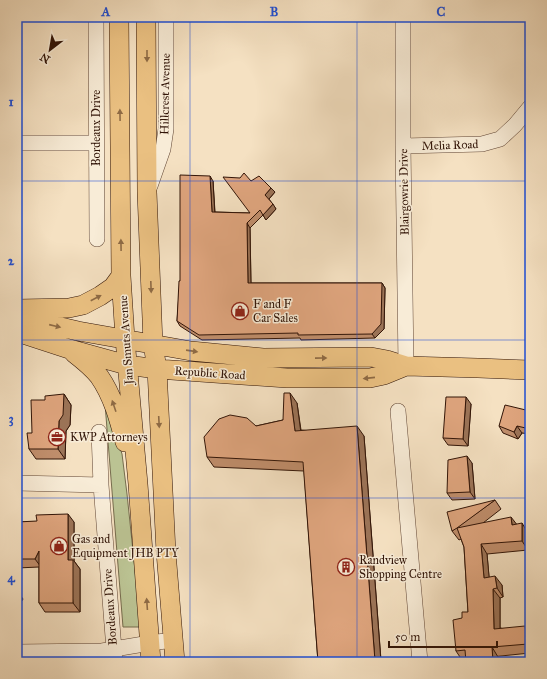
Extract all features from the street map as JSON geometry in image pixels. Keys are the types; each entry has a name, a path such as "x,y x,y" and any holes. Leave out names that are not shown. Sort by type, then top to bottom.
{"main road":[{"name":"Jan Smuts Avenue","path":"119,17 121,276 151,662"},
{"path":"146,17 147,192 153,344 156,369 166,552 175,662"},
{"path":"17,309 69,308 83,305 113,287 121,276"},
{"name":"Republic Road","path":"17,317 78,331 191,351 263,358 371,357 406,366 530,370"},
{"name":"Republic Road","path":"17,332 69,349 127,365 156,369 287,378 370,378 384,375 406,366"},
{"path":"69,349 99,376 111,397 138,484"}],"street":[{"name":"Bordeaux Drive","path":"96,17 97,239"},
{"name":"Hillcrest Avenue","path":"147,192 163,148 166,129 166,17"},
{"name":"Blairgowrie Drive","path":"403,17 406,366"},
{"name":"Melia Road","path":"403,146 482,144 500,139 515,125 530,107"},
{"path":"17,143 96,143"},
{"path":"398,411 420,662"},
{"name":"Bordeaux Drive","path":"99,432 101,485 114,655"},
{"path":"17,483 101,485"},
{"path":"17,652 102,651 114,655 150,643 173,640"}],"green space":[{"path":"105,404 122,454 141,627 123,627"}],"building":[{"path":"244,173 251,181 259,176 271,188 265,195 273,204 263,215 260,210 247,223 248,283 382,283 381,324 372,334 298,335 298,333 199,335 177,321 180,281 180,175 210,176 212,212 250,213 223,177 240,178"},
{"name":"Randview Shopping Centre","path":"284,393 290,393 295,431 357,426 375,661 386,660 386,662 318,662 303,462 207,457 204,437 219,419 230,415 247,418 256,426 283,420"},
{"path":"64,394 63,415 59,421 58,449 29,449 27,433 32,433 31,400 45,400 45,396"},
{"path":"446,397 466,397 463,439 443,438"},
{"path":"505,405 530,411 530,429 517,426 514,432 499,426"},
{"path":"467,456 470,492 447,493 448,460"},
{"path":"495,500 452,531 447,512"},
{"path":"68,514 68,560 73,560 73,603 39,603 39,551 35,559 17,559 17,522 37,521 36,515"},
{"path":"511,517 512,525 522,523 522,541 481,544 484,578 495,576 497,588 493,589 494,629 525,626 528,644 492,647 493,662 466,662 465,650 456,651 453,620 462,618 462,612 468,612 464,547 457,528"},
{"path":"62,660 77,662 58,662"}],"place":[{"name":"F and F Car Sales","path":"240,311"},
{"name":"KWP Attorneys","path":"57,437"},
{"name":"Gas and Equipment JHB PTY","path":"59,546"},
{"name":"Randview Shopping Centre","path":"346,567"}]}
